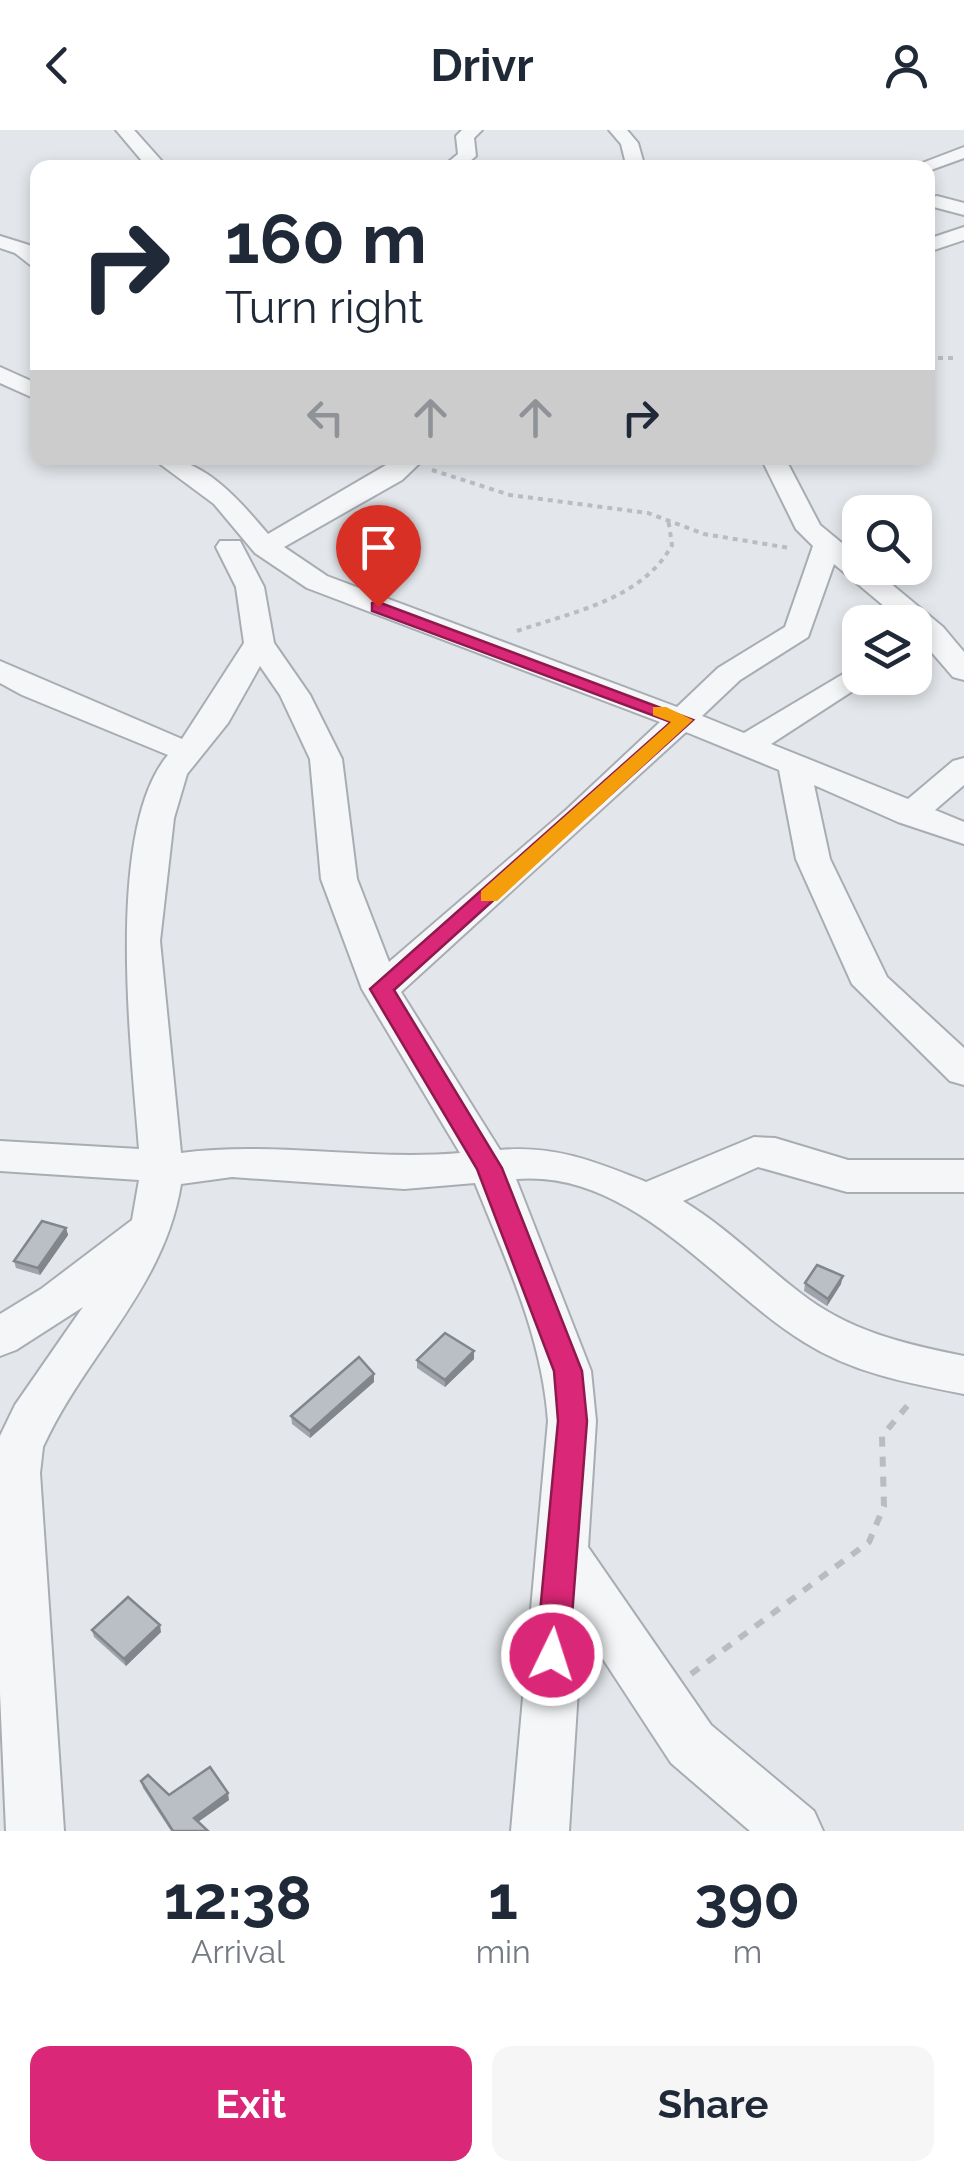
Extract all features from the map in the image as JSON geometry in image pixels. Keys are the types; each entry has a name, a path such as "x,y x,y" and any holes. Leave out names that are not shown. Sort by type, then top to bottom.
{"street":[{"path":"125,130 150,160"},
{"path":"461,160 467,156 465,136 473,130"},
{"path":"618,130 633,160"},
{"path":"935,162 964,152"},
{"path":"937,202 964,208"},
{"path":"935,244 964,234"},
{"path":"2,242 30,256"},
{"path":"0,374 30,389"},
{"path":"0,398 30,390"},
{"path":"174,465 222,498 247,547 258,643 295,695 326,759 339,878 382,989 490,1168 568,1371 572,1421 540,1831"},
{"path":"247,547 403,465"},
{"path":"776,465 794,507 824,551 887,605"},
{"path":"247,547 342,594 684,720 964,834"},
{"path":"382,989 684,720 729,674 798,630 824,551"},
{"path":"23,1811 15,1473 19,1447 55,1380 126,1278 153,1226 162,1168 142,940 164,787 212,724 258,643"},
{"path":"932,644 964,671"},
{"path":"0,670 33,689 187,752"},
{"path":"746,746 842,685"},
{"path":"794,766 813,860 871,984 964,1071"},
{"path":"910,815 964,768"},
{"path":"647,1199 754,1152 775,1153 864,1178 937,1180 964,1176"},
{"path":"0,1156 162,1168 232,1162 404,1172 538,1162 566,1167 647,1199 704,1235 786,1307 824,1332 886,1360 951,1372"},
{"path":"0,1337 57,1302 153,1226"},
{"path":"560,1549 691,1744 794,1831"}],"path":[{"path":"935,358 953,358"},
{"path":"419,465 482,488 535,501 668,517 704,534 824,551"},
{"path":"482,644 603,600 640,581 671,550 674,538 668,517"},
{"path":"662,1698 730,1640 792,1602 835,1563 869,1542 884,1506 882,1436 951,1372"}],"building":[{"path":"42,1221 66,1228 38,1268 14,1261"},
{"path":"817,1265 843,1276 828,1299 805,1283"},
{"path":"445,1333 474,1351 445,1380 417,1360"},
{"path":"359,1357 374,1374 310,1431 291,1416"},
{"path":"128,1597 160,1625 124,1659 92,1630"},
{"path":"210,1767 228,1793 194,1818 208,1831 173,1831 141,1781 148,1775 169,1795"}],"slow traffic":[{"path":"489,896 684,720 660,711"}],"route":[{"path":"378,607 684,720 382,989 490,1168 554,1326 568,1371 572,1421 552,1655"}]}
